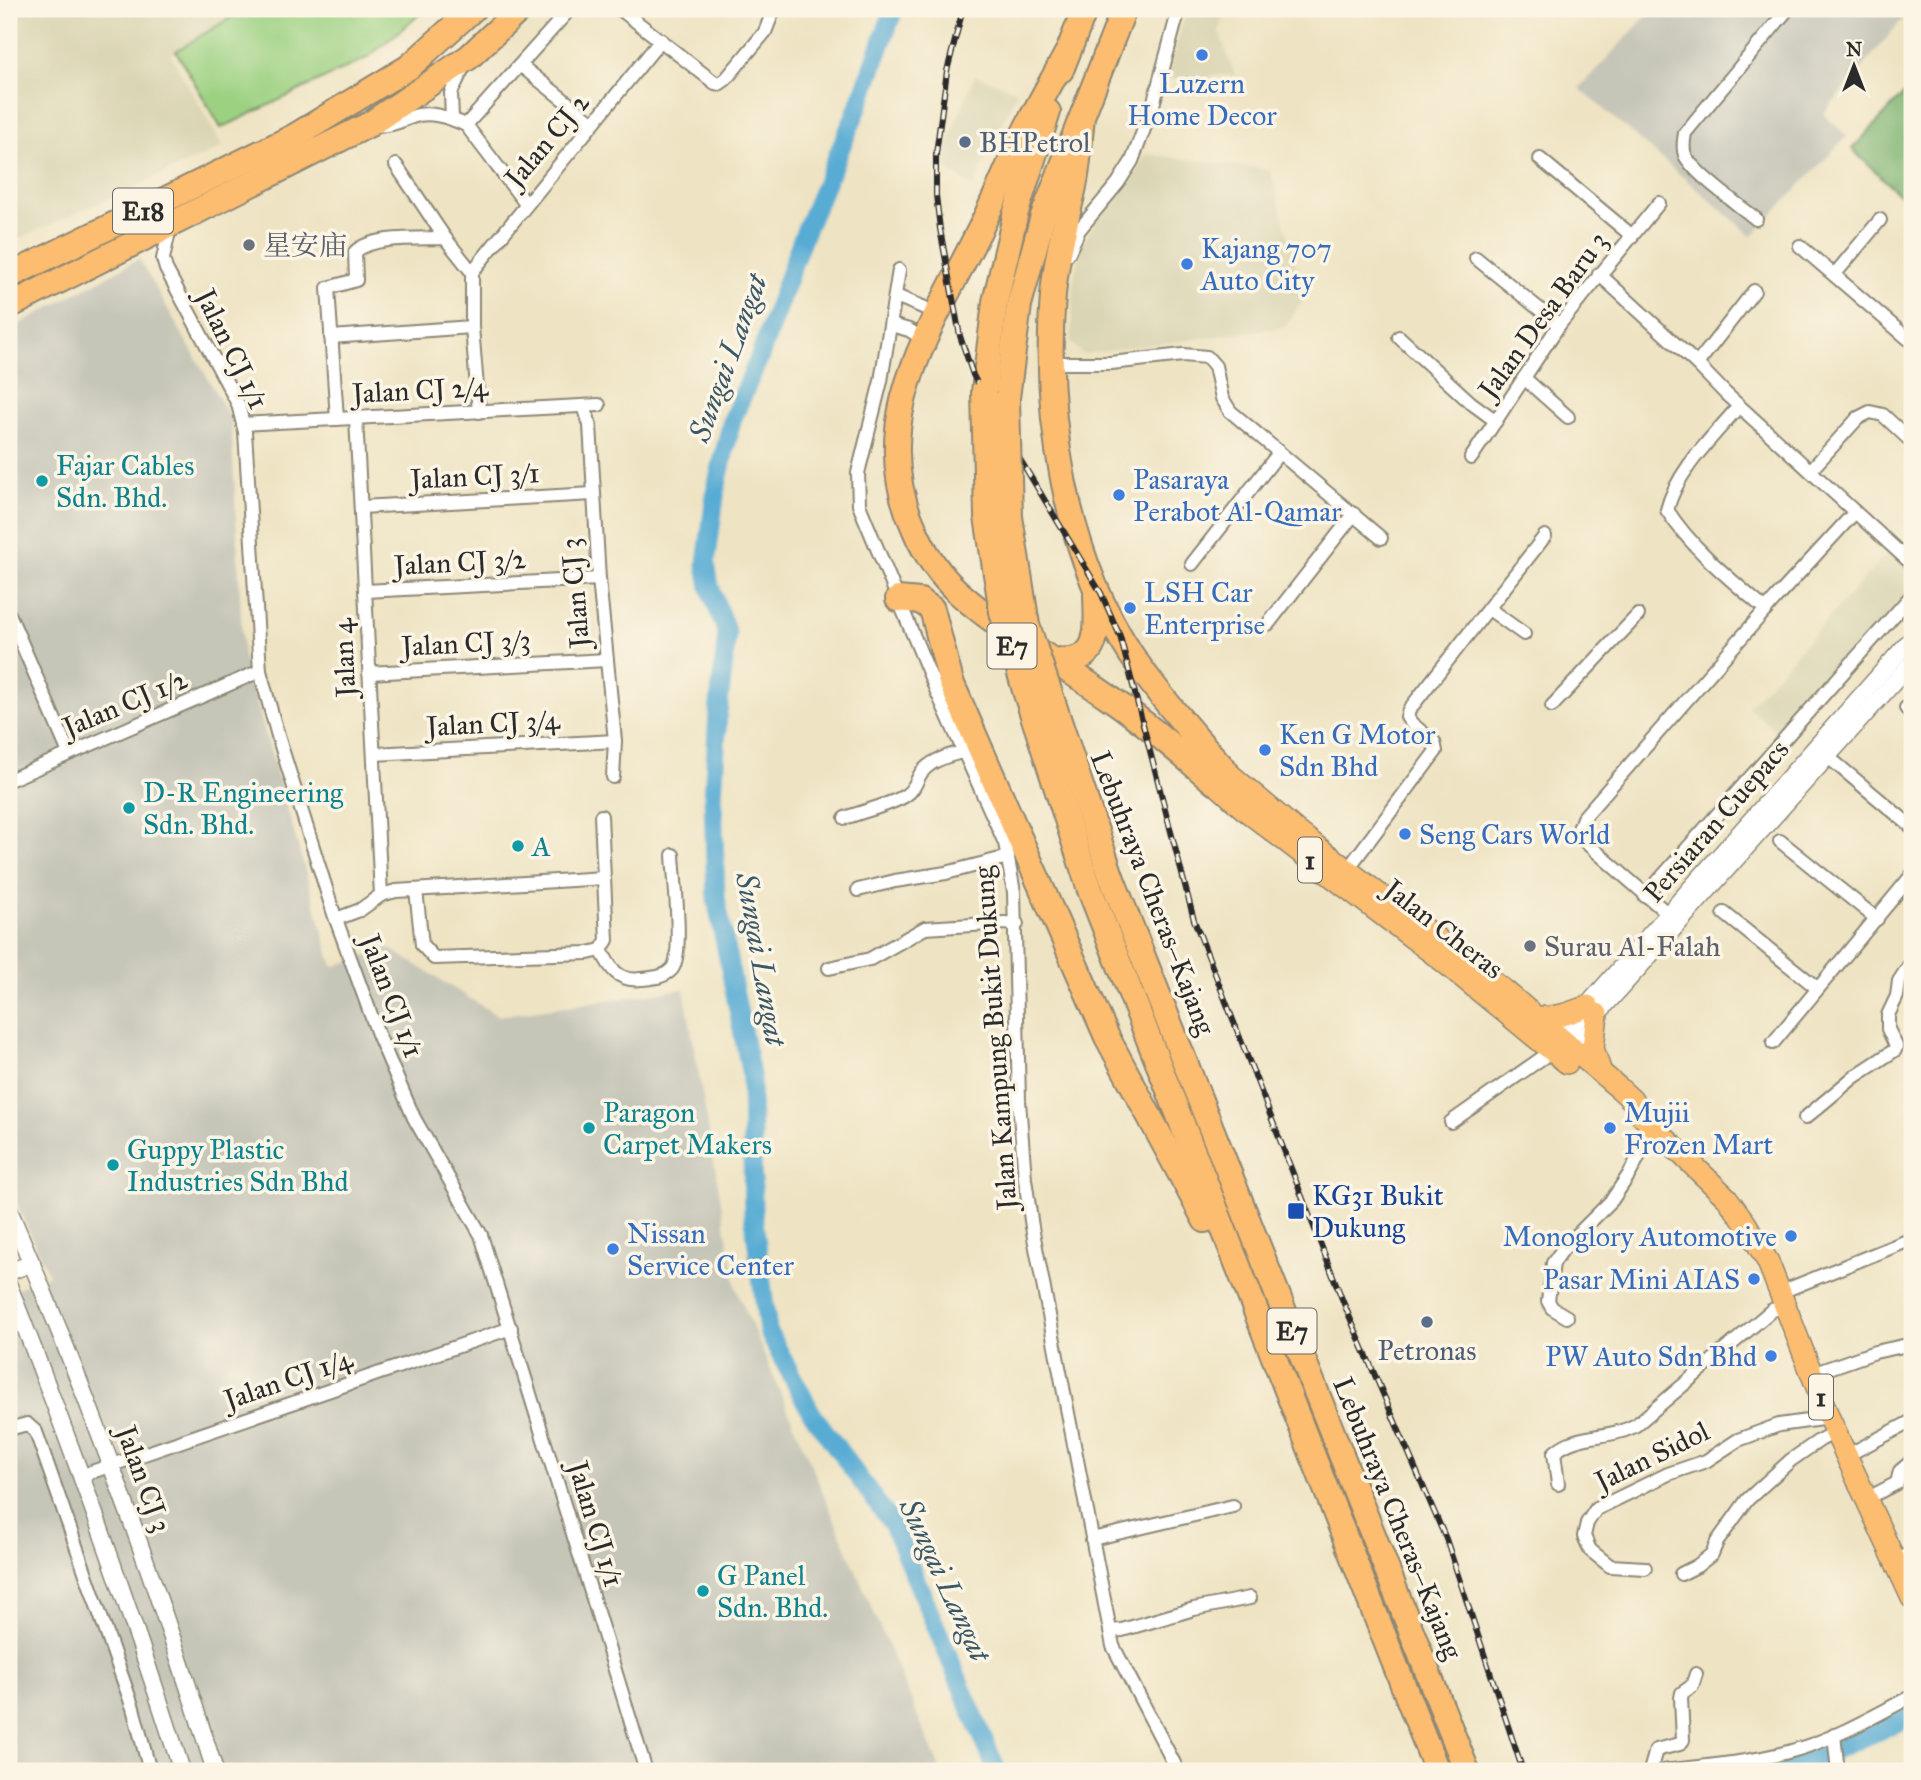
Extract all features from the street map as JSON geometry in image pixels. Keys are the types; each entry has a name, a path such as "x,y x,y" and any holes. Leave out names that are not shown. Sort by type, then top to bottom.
{"highway":[{"name":"E18","path":"9,276 295,136 409,67 473,9"},
{"name":"E18","path":"9,306 370,124 469,57 520,9"},
{"name":"Lebuhraya Cheras–Kajang","path":"1085,9 1066,55 1016,212 995,302 995,395 987,517 1002,611 1090,890 1437,1771"},
{"name":"Lebuhraya Cheras–Kajang","path":"1124,9 1043,216 995,395 1027,625 1112,879 1467,1771"},
{"path":"1066,55 1022,136 978,233 923,339 905,390 895,433 896,470 904,507 925,553 958,592 1049,659 1105,695 1220,777"},
{"path":"1082,117 1074,188 1060,243 1053,297 1050,363 1057,448 1073,518 1095,586 1131,654 1196,738 1220,777"},
{"path":"1049,659 1065,662 1077,659 1090,650 1097,634 1095,586"},
{"path":"898,599 920,601 932,609 951,682 1107,1037 1260,1323"},
{"path":"1105,695 1095,669 1098,659 1118,652 1131,654"}],"main road":[{"name":"Jalan Cheras","path":"1220,777 1347,870 1536,1017 1623,1110 1648,1121"},
{"name":"Jalan Cheras","path":"1220,777 1244,809 1444,962 1601,1073 1632,1100 1648,1121 1710,1180 1739,1214 1768,1262 1832,1425 1866,1499 1904,1557 1912,1598"},
{"path":"1536,1017 1549,1018 1592,1010 1593,1048 1601,1073"}],"street":[{"path":"466,125 570,9"},
{"path":"620,9 719,84 765,32 770,10"},
{"path":"1053,297 1079,230 1118,183 1132,161 1153,105 1179,9"},
{"path":"1756,219 1694,167 1686,156 1683,145 1685,132 1788,9"},
{"name":"Jalan CJ 2","path":"472,272 661,40"},
{"path":"452,119 451,93 469,57"},
{"path":"520,65 593,123"},
{"path":"370,124 394,125 425,114 452,119 466,125 526,204"},
{"path":"1540,159 1631,235"},
{"path":"396,165 445,238 472,272 471,327 479,412"},
{"name":"Jalan Desa Baru 3","path":"1471,458 1559,325 1659,203"},
{"path":"1835,274 1880,220"},
{"name":"Jalan CJ 1/1","path":"170,225 163,259 166,270 238,404 243,424 260,671 336,919 378,1034 414,1118 481,1235 646,1771"},
{"path":"337,419 328,288 356,280 355,252 363,245 445,238"},
{"path":"1800,246 1912,342"},
{"path":"1476,258 1559,325"},
{"name":"Jalan Kampung Bukit Dukung","path":"899,270 881,381 858,472 859,505 1009,857 1017,924 1019,1101 1027,1198 1113,1646 1178,1771"},
{"path":"1600,274 1912,564"},
{"path":"1697,364 1755,291"},
{"path":"896,296 937,313"},
{"path":"891,325 909,330 923,339"},
{"path":"331,337 471,327"},
{"path":"1399,337 1470,402 1496,421"},
{"path":"1050,363 1111,363 1184,355 1207,357 1215,366 1222,398 1230,411 1381,538"},
{"path":"1524,378 1568,417"},
{"name":"Jalan CJ 2/4","path":"243,424 599,405"},
{"name":"Jalan CJ 3","path":"584,406 590,425 599,579 615,741 613,777"},
{"path":"1739,406 1696,456 1670,496 1667,510 1676,524 1726,575 1766,610"},
{"path":"1811,470 1858,418 1870,412 1883,415 1912,442"},
{"name":"Jalan 4","path":"356,418 381,895"},
{"path":"1192,564 1279,453"},
{"name":"Jalan CJ 3/1","path":"360,507 593,495"},
{"path":"1668,914 1583,840 1579,829 1583,818 1855,512"},
{"path":"1268,624 1354,514"},
{"path":"1347,870 1436,751 1434,742 1407,717 1409,710 1545,536"},
{"name":"Jalan CJ 3/2","path":"365,591 599,579"},
{"path":"1645,896 1912,595"},
{"path":"1489,609 1524,634"},
{"path":"9,614 69,753"},
{"path":"1552,706 1638,615"},
{"name":"Persiaran Cuepacs","path":"1560,1045 1821,752 1912,638"},
{"name":"Jalan CJ 3/3","path":"369,673 607,660"},
{"name":"Persiaran Cuepacs","path":"1592,1010 1668,914 1821,752 1912,662"},
{"name":"Jalan CJ 1/2","path":"9,780 260,671"},
{"name":"Jalan CJ 3/4","path":"374,754 615,741"},
{"path":"845,818 905,797 915,787 919,775 926,767 965,751"},
{"path":"1821,752 1912,827"},
{"path":"416,890 422,945 434,958 588,953 601,950 607,940 601,816"},
{"path":"1780,841 1877,919"},
{"path":"601,950 610,969 619,977 635,980 662,976 672,969 678,953 673,855"},
{"path":"858,890 946,873 1009,857"},
{"path":"1773,1043 1912,874"},
{"path":"336,919 360,910 381,895 416,890 604,878"},
{"path":"1724,913 1817,988"},
{"path":"829,968 870,959 925,928 1017,924"},
{"path":"1805,1118 1854,1077 1895,1050 1896,1046 1888,1029 1888,1015 1897,996 1899,981 1912,961"},
{"path":"1451,1122 1560,1045"},
{"path":"1567,1317 1552,1308 1548,1301 1553,1262 1612,1200 1630,1173 1648,1121"},
{"name":"Jalan CJ 3","path":"9,1210 16,1248 32,1262 112,1465 170,1630 215,1771"},
{"path":"1558,1484 1554,1453 1558,1450 1570,1442 1626,1431 1784,1300 1860,1258 1912,1239"},
{"path":"9,1272 32,1262"},
{"name":"Jalan CJ 3","path":"9,1286 12,1302 140,1640 182,1771"},
{"name":"Jalan CJ 1/4","path":"80,1476 511,1328"},
{"path":"1812,1374 1875,1352 1912,1343"},
{"path":"1846,1456 1912,1421"},
{"path":"9,1429 27,1424 36,1432 133,1708 150,1771"},
{"name":"Jalan Sidol","path":"1645,1568 1610,1566 1590,1550 1584,1536 1587,1523 1596,1509 1668,1474 1706,1461 1738,1440 1779,1425 1832,1425"},
{"path":"1681,1574 1698,1566 1712,1554 1717,1542 1747,1500 1791,1460 1819,1440 1832,1425"},
{"path":"1866,1499 1897,1483 1900,1471 1912,1461"},
{"path":"1092,1539 1233,1506"},
{"path":"1110,1631 1194,1609 1250,1598"},
{"path":"140,1640 170,1630"},
{"path":"1650,1771 1656,1749 1680,1744 1683,1740 1681,1698 1682,1693 1692,1686 1696,1674"},
{"path":"1664,1771 1726,1764 1788,1752 1834,1739 1912,1696"},
{"path":"1834,1739 1838,1771"}],"shaded area":[{"path":"9,9 246,9 170,54 223,147 9,243"},
{"name":"Luzern Home Decor","path":"1187,9 1227,9 1219,32 1235,75 1167,78"},
{"path":"1653,9 1911,9 1823,114 1847,136 1752,236 1579,88"},
{"path":"975,75 1017,91 973,187 940,163"},
{"name":"Kajang 707 Auto City","path":"1146,154 1270,170 1305,297 1285,327 1082,354 1071,342 1074,279 1081,248 1098,217 1130,185"},
{"path":"139,259 231,419 243,656 333,967 389,948 498,1016 684,989 736,1288 941,1771 9,1771 9,1292 49,1275 9,1188 9,330"},
{"path":"1891,549 1912,570 1912,589 1781,735 1748,707"}],"green space":[{"path":"245,9 426,9 367,58 221,128 176,51"},
{"path":"1912,85 1912,207 1852,149"}],"waterway":[{"name":"Sungai Langat","path":"894,9 859,105 802,239 760,356 732,420 716,488 706,564 710,587 727,634 718,713 713,797 716,898 751,1075 753,1213 768,1331 811,1412 893,1525 997,1771"},
{"path":"1743,1771 1818,1757 1912,1716"}],"railway":[{"path":"963,9 947,71 936,154 936,195 940,229 960,336 973,375 995,418 1101,593 1120,636 1194,920 1344,1304 1446,1539 1523,1771"}],"place":[{"name":"Luzern Home Decor","path":"1202,55"},
{"name":"BHPetrol","path":"965,142"},
{"name":"星安庙","path":"249,245"},
{"name":"Kajang 707 Auto City","path":"1187,264"},
{"name":"Fajar Cables Sdn. Bhd.","path":"42,481"},
{"name":"Pasaraya Perabot Al-Qamar","path":"1119,495"},
{"name":"LSH Car Enterprise","path":"1130,608"},
{"name":"Ken G Motor Sdn Bhd","path":"1265,750"},
{"name":"D-R Engineering Sdn. Bhd.","path":"129,808"},
{"name":"Seng Cars World","path":"1405,834"},
{"name":"A","path":"518,846"},
{"name":"Surau Al-Falah","path":"1530,946"},
{"name":"Paragon Carpet Makers","path":"589,1128"},
{"name":"Mujii Frozen Mart","path":"1610,1128"},
{"name":"Guppy Plastic Industries Sdn Bhd","path":"113,1165"},
{"name":"KG31 Bukit Dukung","path":"1296,1211"},
{"name":"Monoglory Automotive","path":"1791,1236"},
{"name":"Nissan Service Center","path":"613,1249"},
{"name":"Pasar Mini AIAS","path":"1754,1279"},
{"name":"Petronas","path":"1427,1322"},
{"name":"PW Auto Sdn Bhd","path":"1771,1356"},
{"name":"G Panel Sdn. Bhd.","path":"703,1591"}]}
